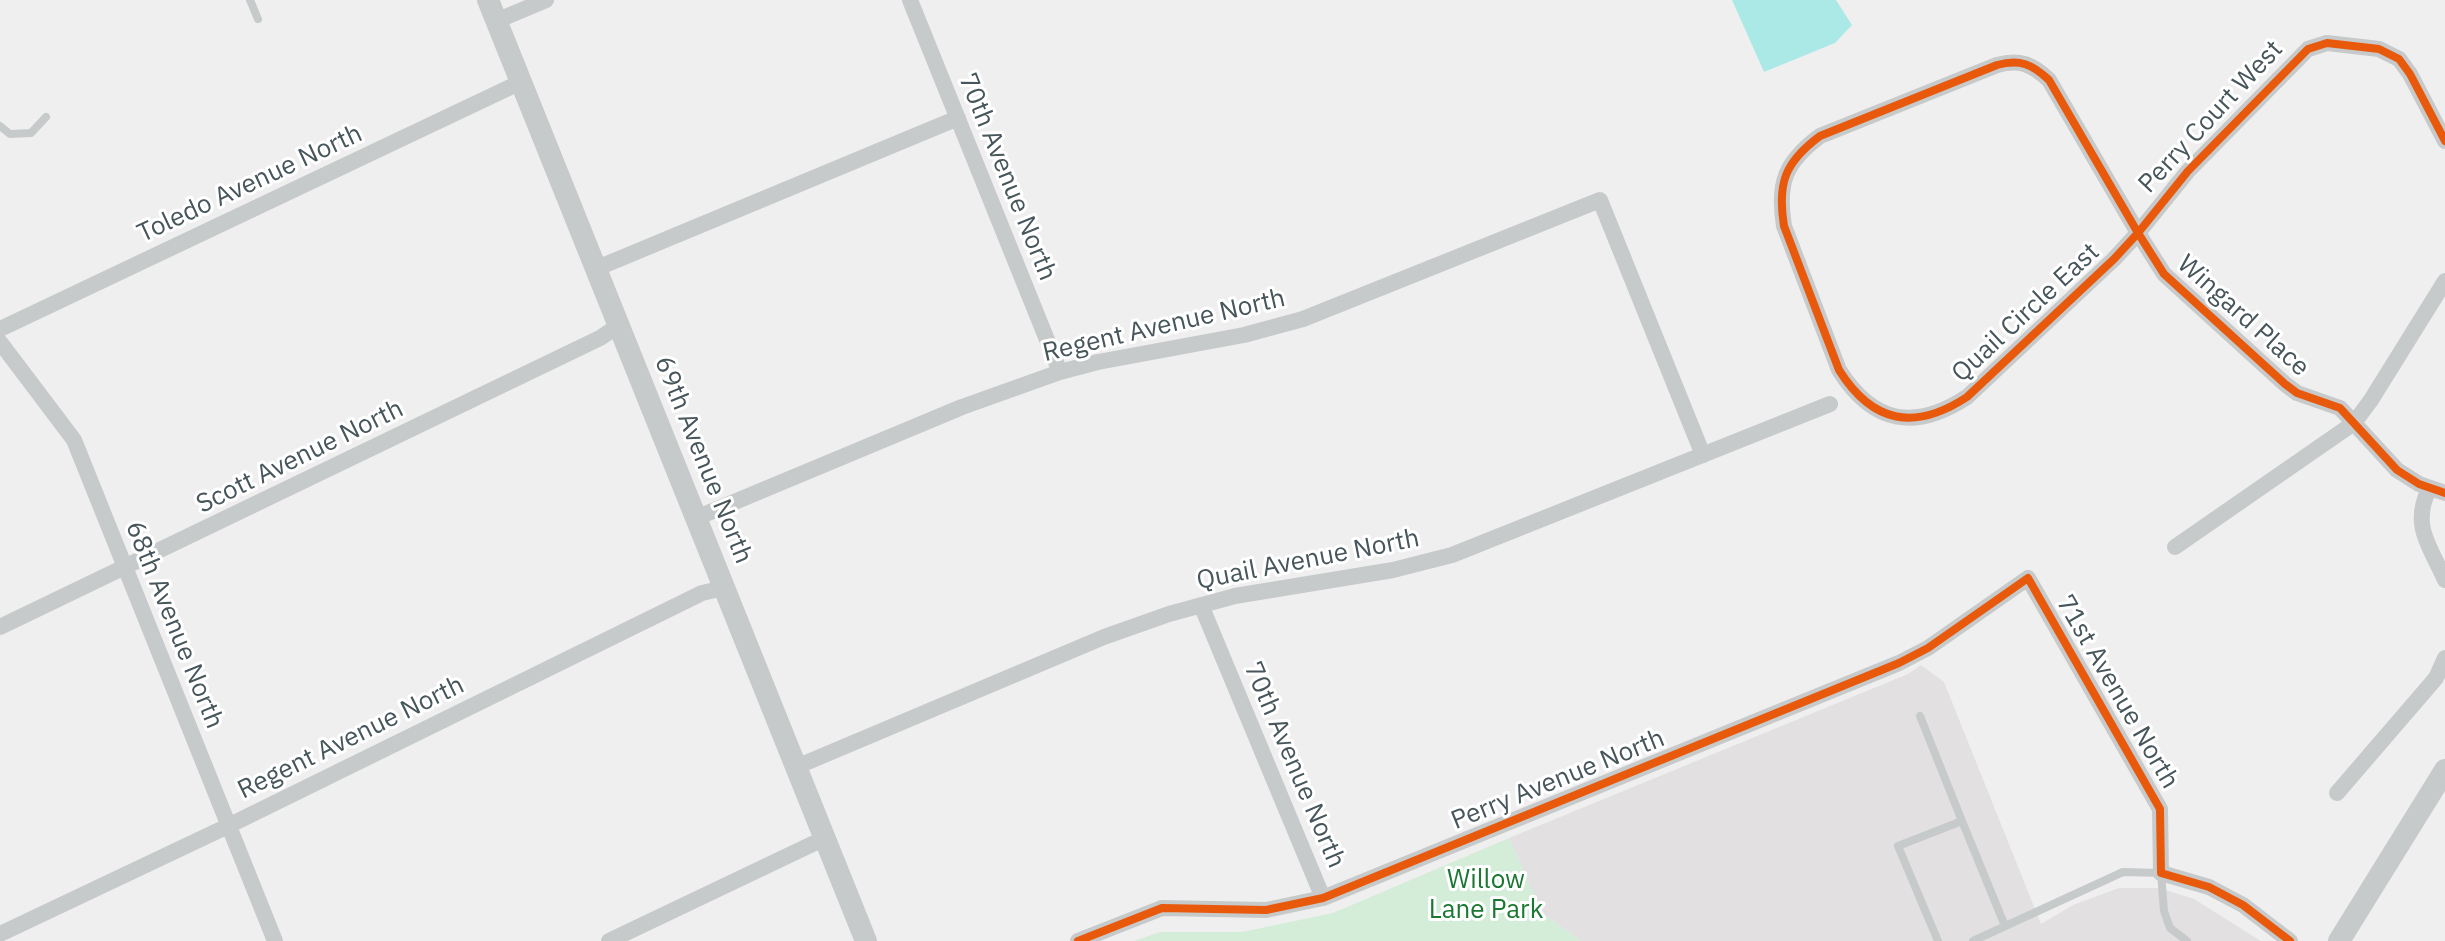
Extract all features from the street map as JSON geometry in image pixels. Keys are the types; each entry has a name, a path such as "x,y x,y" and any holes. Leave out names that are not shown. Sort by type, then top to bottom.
{"street":[{"path":"492,10 546,0"},
{"name":"70th Avenue North","path":"910,0 1060,372"},
{"name":"69th Avenue North","path":"492,10 866,941"},
{"name":"Perry Court West","path":"2138,233 2182,178 2308,49 2327,43 2389,52 2399,59 2445,141"},
{"name":"Wingard Place","path":"1888,414 1873,408 1852,391 1839,370 1784,226 1782,184 1790,164 1820,136 1997,65 2011,61 2025,62 2049,80 2138,233 2171,282 2285,384 2297,393 2340,408 2397,470 2437,491"},
{"name":"Toledo Avenue North","path":"0,329 521,82"},
{"path":"595,269 958,118"},
{"name":"Regent Avenue North","path":"696,518 962,407 1060,372 1244,335 1303,319 1600,200 1703,455"},
{"name":"Quail Circle East","path":"1888,414 1922,418 1946,410 1967,397 2138,233"},
{"path":"2175,547 2354,423 2445,281"},
{"name":"Scott Avenue North","path":"0,627 600,338 618,326"},
{"name":"68th Avenue North","path":"0,342 74,440 275,941"},
{"name":"Quail Avenue North","path":"796,767 1104,637 1235,596 1393,570 1452,555 1830,404"},
{"path":"2437,491 2421,510 2420,521 2445,580"},
{"name":"71st Avenue North","path":"2028,578 2160,809 2161,873"},
{"name":"Perry Avenue North","path":"1078,941 1162,908 1266,910 1323,898 1899,663 1928,648 2028,578"},
{"name":"Regent Avenue North","path":"0,934 228,826 702,593 724,588"},
{"name":"70th Avenue North","path":"1201,605 1323,898"},
{"path":"2337,793 2436,678 2445,658"},
{"path":"2339,941 2445,770"},
{"path":"609,941 825,838"},
{"path":"2161,873 2209,887 2243,905 2290,941"}],"lane":[{"path":"250,0 258,19"},
{"path":"0,126 10,134 31,133 46,117"},
{"path":"1920,716 2005,926"},
{"path":"1938,941 1898,846 1962,821"},
{"path":"1973,941 2123,872 2161,873 2164,911 2170,928 2187,941"}],"shaded area":[{"path":"1921,665 1944,682 2041,924 2073,905 2119,888 2160,888 2194,899 2261,941 1581,941 1542,913 1509,838 1908,674"}],"green space":[{"name":"Willow Lane Park","path":"1509,838 1542,913 1581,941 1134,941 1160,932 1242,932 1333,913"}],"water":[{"path":"1732,0 1836,0 1852,25 1835,43 1764,72"}],"cycle path":[{"path":"2445,141 2399,59 2379,49 2327,43 2308,49 2188,171 2138,233 2114,259 1967,397 1948,408 1913,418 1881,411 1866,402 1839,370 1784,226 1782,211 1783,185 1791,165 1820,136 1997,65 2019,63 2031,67 2049,80 2138,233 2164,274 2285,384 2297,393 2340,408 2397,470 2419,484 2445,493"},
{"path":"1078,941 1162,908 1266,910 1323,898 1899,663 1928,648 2028,578 2160,809 2161,873 2209,887 2243,905 2290,941"}]}
